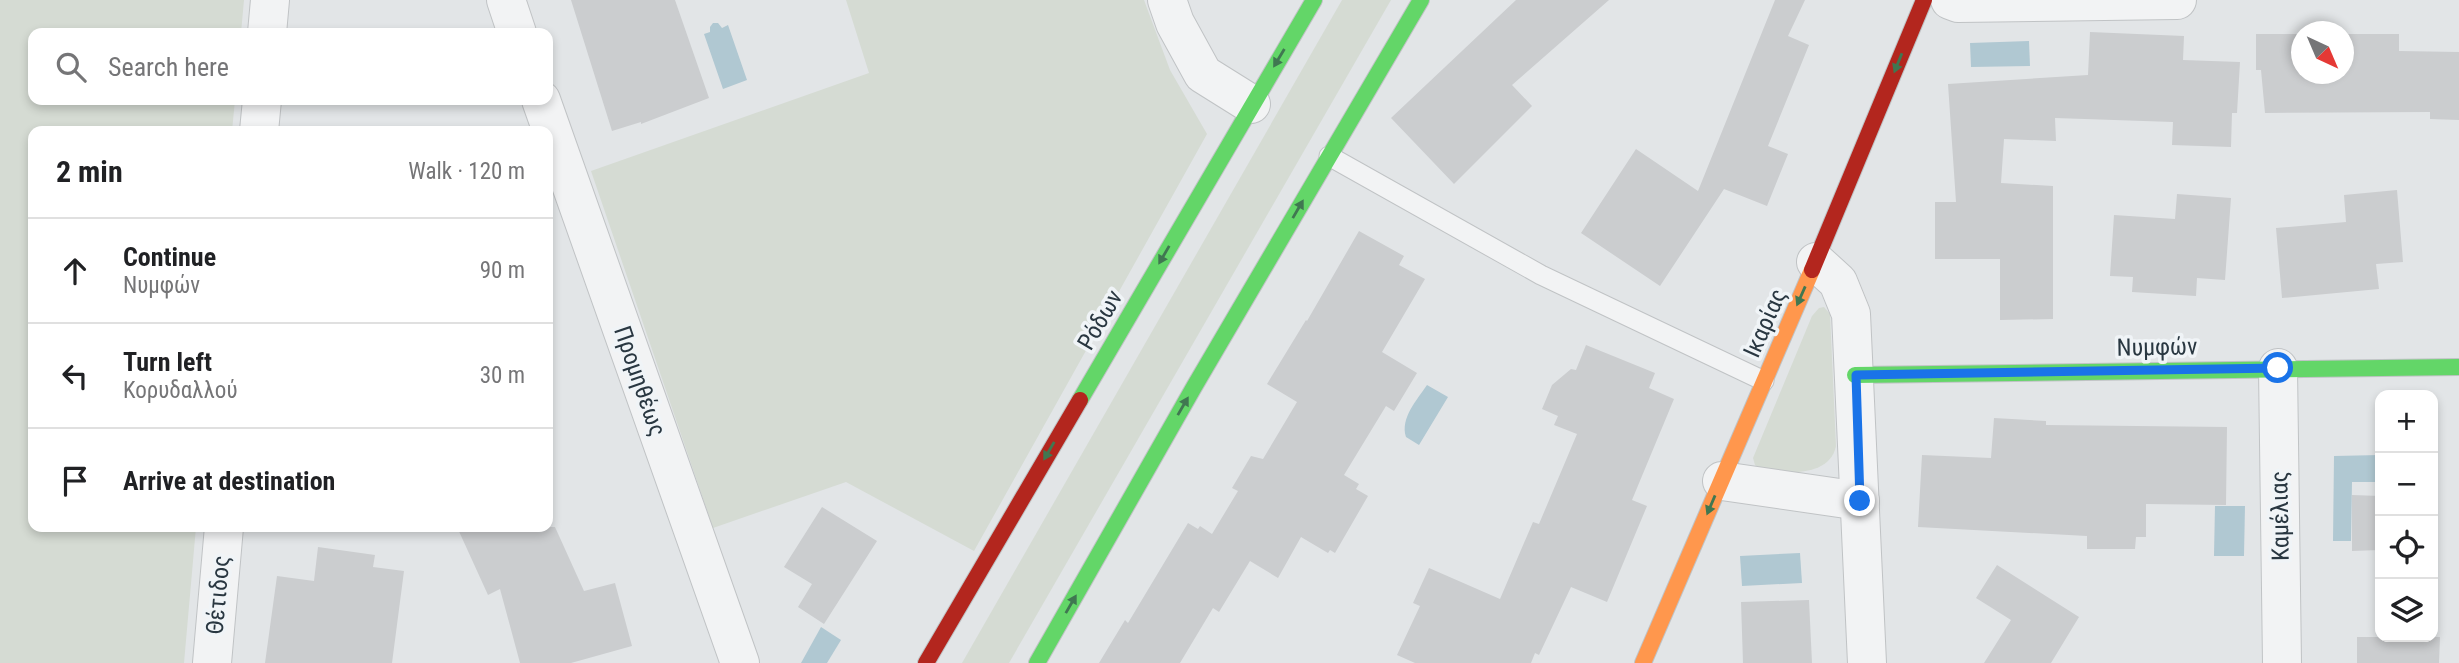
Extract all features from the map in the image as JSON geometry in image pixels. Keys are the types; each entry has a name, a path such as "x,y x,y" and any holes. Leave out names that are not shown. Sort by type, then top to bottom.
{"street":[{"path":"267,28 270,0"},
{"path":"506,0 515,28"},
{"path":"1167,0 1175,23 1203,74 1251,104"},
{"name":"Ρόδων","path":"926,663 1314,0"},
{"path":"1037,663 1194,387 1421,0"},
{"name":"Ικαρίας","path":"1643,663 1816,262 1924,0"},
{"path":"1950,0 1958,3 2177,0"},
{"path":"259,126 262,105"},
{"name":"Προμηθέως","path":"543,105 550,126"},
{"name":"Προμηθέως","path":"553,134 740,663"},
{"path":"1816,262 1838,282 1851,314 1856,375 1867,663"},
{"name":"Νυμφών","path":"1856,375 2459,367"},
{"name":"Καμέλιας","path":"2278,368 2282,663"},
{"path":"1721,481 1860,501"},
{"name":"Θέτιδος","path":"212,663 224,532"}],"lane":[{"path":"1329,156 1541,275 1764,381"}],"shaded area":[{"path":"0,0 244,0 241,28 28,28 28,105 235,105 232,126 28,126 28,532 196,532 184,663 0,663"},
{"path":"846,0 1144,0 1170,70 1207,134 974,551 846,482 713,528 591,171 869,73"},
{"path":"1342,0 1391,0 1009,663 962,663"},
{"path":"1824,307 1830,314 1836,446 1832,456 1816,468 1793,472 1760,470 1753,458 1812,316 1819,308"}],"water":[{"path":"713,23 718,23 722,28 728,25 747,80 723,89 704,34 710,32"},
{"path":"2029,41 2030,66 1971,67 1970,43"},
{"path":"1427,385 1448,397 1419,445 1406,437 1405,423 1410,410"},
{"path":"2375,455 2375,482 2352,482 2351,541 2333,541 2334,456"},
{"path":"2215,506 2245,506 2244,556 2214,556"},
{"path":"1800,553 1802,583 1742,586 1740,556"},
{"path":"821,627 841,640 827,663 801,663"}],"building":[{"path":"571,0 675,0 709,98 641,124 612,131"},
{"path":"1516,0 1609,0 1512,85 1532,106 1454,184 1391,118"},
{"path":"1775,0 1805,0 1788,36 1809,45 1768,146 1788,154 1767,206 1724,189 1660,286 1581,233 1636,149 1698,191"},
{"path":"2090,32 2184,36 2183,60 2240,62 2237,113 2232,113 2231,147 2172,145 2173,122 2055,118 2056,141 2004,139 2001,183 2053,186 2053,319 2000,320 2000,259 1935,259 1935,202 1956,202 1948,84 2088,75"},
{"path":"2256,34 2291,34 2291,84 2354,84 2354,34 2399,34 2399,51 2459,52 2459,120 2430,119 2430,112 2265,113 2261,70 2256,70"},
{"path":"2397,190 2403,262 2376,264 2379,289 2282,298 2276,228 2346,222 2344,195"},
{"path":"2177,194 2231,198 2225,280 2197,278 2196,296 2132,292 2133,277 2110,276 2114,215 2175,219"},
{"path":"1359,231 1404,256 1399,265 1425,279 1382,352 1417,373 1394,411 1386,406 1344,475 1359,484 1356,489 1368,496 1335,553 1330,550 1328,553 1301,537 1278,578 1250,561 1219,612 1213,608 1180,663 1099,663 1125,620 1128,623 1188,523 1198,529 1200,526 1212,534 1238,491 1232,488 1251,456 1263,459 1297,402 1267,384"},
{"path":"1586,345 1655,373 1649,388 1674,399 1632,500 1647,506 1607,602 1571,587 1539,655 1535,653 1531,663 1415,663 1397,655 1420,606 1413,603 1429,568 1500,599 1533,522 1539,524 1577,434 1554,425 1558,416 1542,409 1552,385 1571,369 1576,370"},
{"path":"1994,418 2046,421 2046,425 2227,427 2226,505 2146,504 2146,537 2136,537 2135,549 2087,549 2087,536 1918,527 1922,455 1991,458"},
{"path":"2352,495 2375,496 2375,550 2352,551"},
{"path":"822,507 877,541 824,624 798,607 812,584 784,567"},
{"path":"555,527 584,591 615,583 632,646 571,663 520,663 500,589 488,595 459,532 553,532"},
{"path":"318,547 375,555 373,567 404,571 392,663 265,663 277,576 314,581"},
{"path":"1997,565 2079,617 2051,663 1984,663 2011,620 1976,598"},
{"path":"1809,600 1812,663 1743,663 1741,602"},
{"path":"2357,637 2375,637 2375,642 2438,642 2440,637 2439,663 2357,663"}],"traffic: fast":[{"path":"1080,400 1314,0"},
{"path":"1037,663 1194,387 1421,0"},
{"path":"1855,375 2459,367"}],"traffic: slow":[{"path":"1643,663 1812,270"}],"traffic: jam":[{"path":"1812,270 1924,0"},
{"path":"926,663 1080,400"}],"route":[{"path":"1860,501 1856,375 2278,368"}]}
